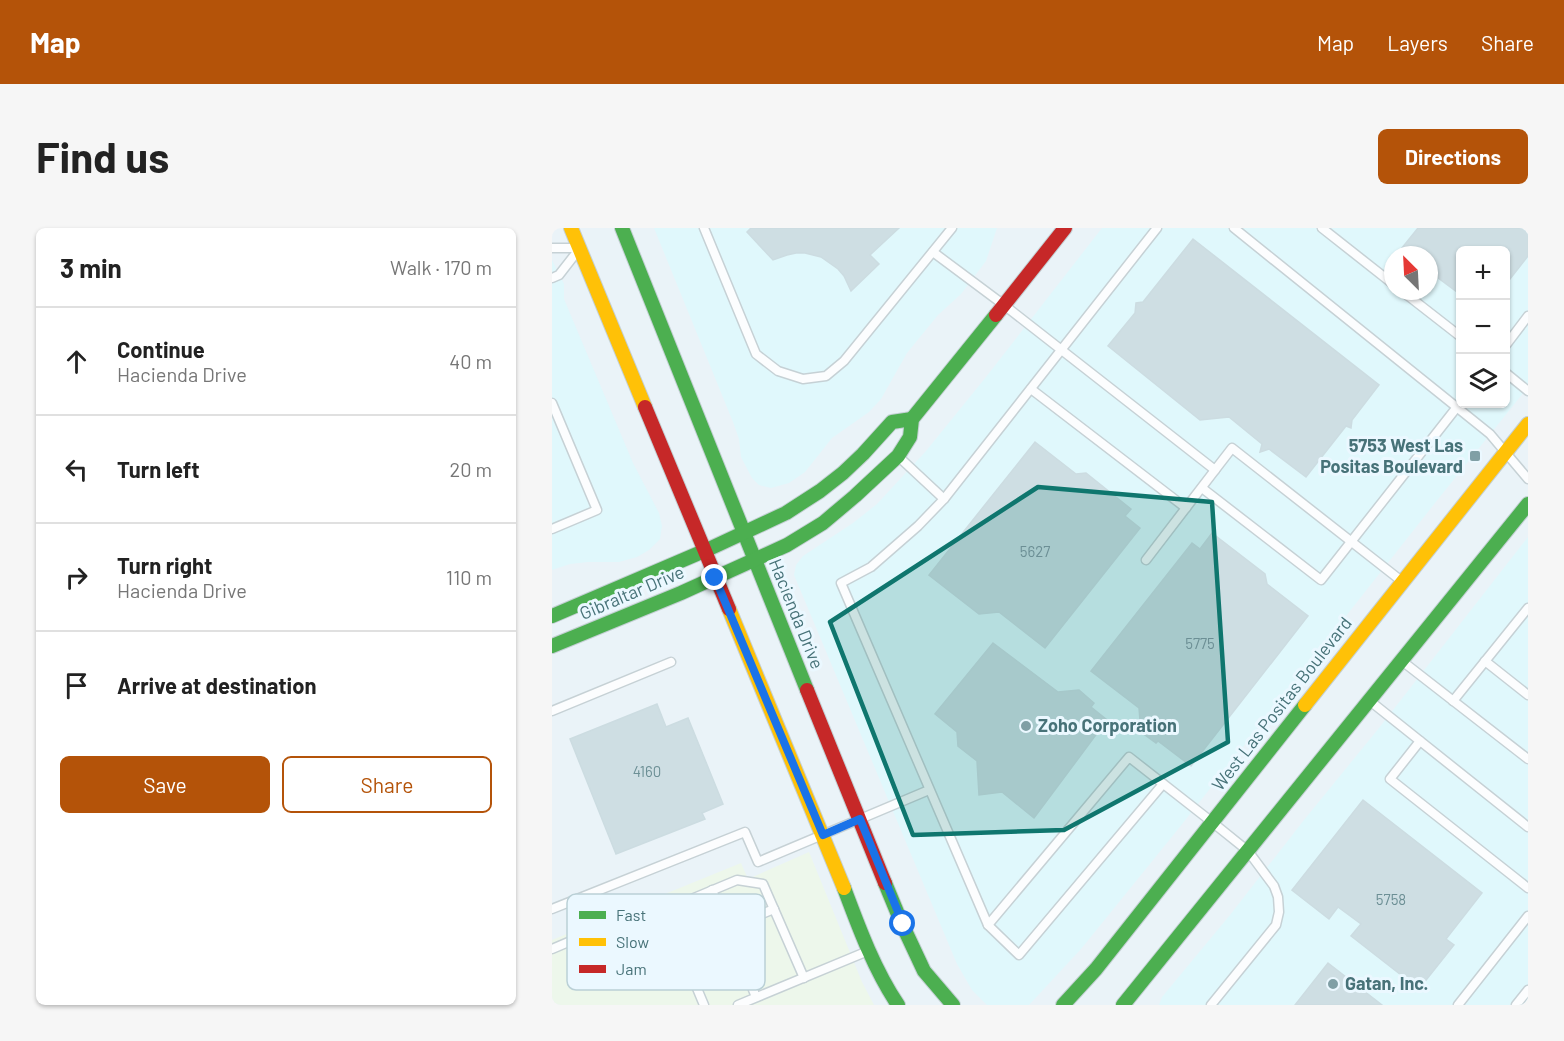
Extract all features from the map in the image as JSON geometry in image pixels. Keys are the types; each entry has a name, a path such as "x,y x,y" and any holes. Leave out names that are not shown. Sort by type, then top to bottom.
{"main road":[{"path":"571,228 869,951 898,1005"},
{"name":"Hacienda Drive","path":"622,228 754,560 903,924 924,971 953,1005"},
{"name":"Gibraltar Drive","path":"552,646 715,578 787,545 823,523 898,456 910,437 912,419 1065,228"},
{"name":"Gibraltar Drive","path":"552,616 776,519 809,499 838,476 878,439 892,422 912,419"},
{"name":"West Las Positas Boulevard","path":"1063,1005 1096,969 1528,424"},
{"path":"1123,1005 1528,504"}],"lane":[{"path":"704,228 756,354 778,371 803,379 826,376 844,361 952,228"},
{"path":"1157,228 944,499 918,526 871,567 841,583 988,926 1019,955 1163,784"},
{"path":"1233,228 1456,406"},
{"path":"1323,228 1384,277"},
{"path":"552,248 580,248"},
{"path":"552,278 559,275 580,248"},
{"path":"933,252 1215,471"},
{"path":"1414,300 1456,333"},
{"path":"1510,340 1528,316"},
{"path":"1510,376 1528,391"},
{"path":"1031,389 1186,508"},
{"path":"552,403 597,510 552,529"},
{"path":"1202,488 1321,580 1456,408"},
{"path":"1458,408 1490,434 1528,479"},
{"path":"1146,560 1232,448 1402,581"},
{"path":"898,456 944,499"},
{"path":"1453,700 1528,608"},
{"path":"1402,660 1528,759"},
{"path":"1485,661 1528,695"},
{"path":"552,711 671,662"},
{"path":"1370,701 1528,827"},
{"path":"1420,741 1390,779 1528,888"},
{"path":"988,926 1129,758 1248,851 1274,886 1278,897 1279,912 1276,924 1211,1005"},
{"path":"590,894 746,832 758,862 929,790"},
{"path":"703,894 737,880 763,884 804,978"},
{"path":"712,890 714,894"},
{"path":"552,909 567,903"},
{"path":"765,913 774,909"},
{"path":"1458,1005 1528,916"},
{"path":"552,948 567,942"},
{"path":"738,1005 869,951"},
{"path":"698,990 704,1005"},
{"path":"753,990 756,997"},
{"path":"1516,1005 1528,990"}],"highlighted area":[{"path":"1038,487 1212,502 1228,742 1064,830 913,835 830,622"}],"shaded area":[{"path":"654,228 997,228 986,261 961,294 938,315 907,353 881,399 869,412 832,438 805,472 789,483 771,488 759,485 752,478 741,457 739,439 733,422"},
{"path":"1102,228 1528,228 1528,387 1179,828 1081,949 1029,1005 987,1005 972,990 957,964 794,575 796,565 803,556 877,504 926,451"},
{"path":"552,260 564,284 564,299 633,463 659,513 662,526 660,539 649,550 637,557 619,562 570,564 552,570"},
{"path":"1528,537 1528,1005 1159,1005 1162,997 1379,728"},
{"path":"809,852 862,982 874,1005 552,1005 552,940 567,934 567,990 765,990 765,894 665,894 741,863 748,879"}],"building":[{"path":"751,228 899,228 870,255 879,264 851,291 838,269 821,257 796,253 773,260 747,232"},
{"path":"1418,228 1528,228 1528,256 1510,279 1510,246 1456,246 1456,291 1438,278 1438,246 1403,246"},
{"path":"1193,239 1379,385 1352,420 1351,428 1346,426 1306,477 1269,449 1260,452 1262,444 1229,417 1200,420 1108,346 1135,313 1136,303 1143,302"},
{"path":"1035,442 1076,474 1086,473 1131,509 1125,516 1140,528 1045,648 999,612 979,614 929,575"},
{"path":"1212,533 1265,574 1267,584 1308,616 1191,766 1158,741 1156,743 1141,732 1139,708 1091,671 1192,543 1200,549"},
{"name":"Zoho Corporation","path":"993,643 1058,692 1079,690 1094,703 1091,707 1107,720 1034,818 1002,792 979,795 977,761 958,746 957,732 935,714"},
{"path":"657,704 666,727 688,718 723,804 702,813 705,819 616,854 570,739"},
{"path":"1363,800 1482,893 1446,939 1454,945 1419,989 1351,936 1361,924 1338,907 1329,919 1292,890"},
{"name":"Gatan, Inc.","path":"1328,963 1382,1005 1295,1005"}],"traffic: fast":[{"path":"622,228 807,690"},
{"path":"552,646 681,593 787,545 823,523 898,456 910,437 912,419 996,315"},
{"path":"552,616 711,548 786,513 843,473 892,422 912,419"},
{"path":"1123,1005 1528,504"},
{"path":"1063,1005 1096,969 1305,705"},
{"path":"885,883 924,971 953,1005"},
{"path":"844,888 874,963 898,1005"}],"traffic: slow":[{"path":"571,228 645,407"},
{"path":"1305,705 1528,424"},
{"path":"729,609 844,888"}],"traffic: jam":[{"path":"996,315 1065,228"},
{"path":"645,407 729,609"},
{"path":"807,690 885,883"}],"place":[{"name":"5753 West Las Positas Boulevard","path":"1475,456"},
{"name":"Zoho Corporation","path":"1026,726"},
{"name":"Gatan, Inc.","path":"1333,984"}],"route":[{"path":"715,578 823,835 860,819 903,924"}]}
